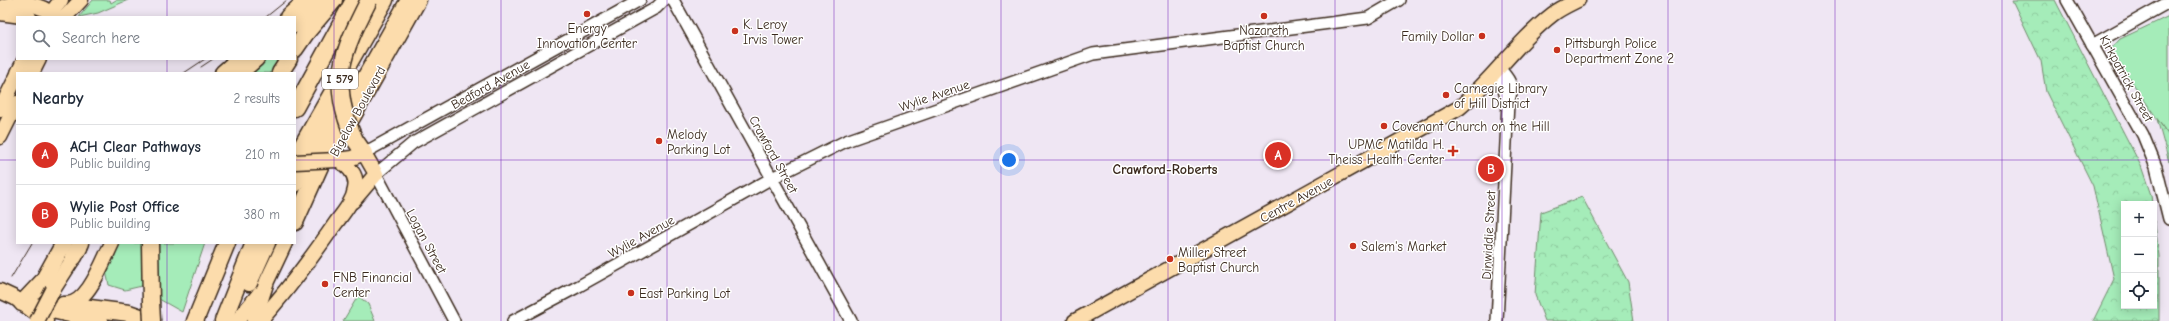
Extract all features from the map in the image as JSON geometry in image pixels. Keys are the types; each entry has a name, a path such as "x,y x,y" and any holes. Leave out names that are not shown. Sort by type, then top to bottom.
{"highway":[{"path":"289,16 307,0"},
{"path":"296,48 306,33 334,0"},
{"name":"I 579","path":"296,106 354,0"},
{"path":"360,146 341,104 342,69 345,52 350,38 369,0"},
{"name":"I 579","path":"296,156 385,0"},
{"path":"296,182 399,0"},
{"path":"296,221 338,126 409,0"},
{"path":"224,72 238,60"},
{"path":"281,72 288,60"},
{"path":"21,300 43,281 63,244"},
{"path":"66,305 129,313 152,321 150,244"},
{"path":"187,321 215,244"},
{"path":"195,321 227,244"},
{"path":"233,319 254,244"},
{"path":"233,319 267,244"},
{"path":"21,300 100,321"}],"main road":[{"path":"55,16 60,0"},
{"path":"55,16 81,0"},
{"path":"296,25 325,0"},
{"name":"Bigelow Boulevard","path":"296,221 419,0"},
{"name":"Centre Avenue","path":"1075,321 1459,108 1523,41 1554,13 1578,0"},
{"path":"0,8 14,2 27,2 44,8 55,16"},
{"path":"0,13 22,16"},
{"path":"19,72 25,60"},
{"path":"32,72 38,60"},
{"path":"241,72 256,60"},
{"path":"0,110 16,78"},
{"path":"0,137 16,105"},
{"path":"260,321 316,252 346,209 376,174 360,146"},
{"name":"Bedford Avenue","path":"296,162 352,158 360,146"},
{"path":"337,160 351,170 355,177 355,190 346,209"},
{"path":"21,300 66,305 77,302 87,292 111,244"},
{"path":"233,319 253,303 267,280 285,244"},
{"path":"37,321 53,290 80,248"},
{"path":"254,321 267,280"},
{"path":"0,291 21,300 46,321"}],"street":[{"name":"Bedford Avenue","path":"360,146 640,0"},
{"name":"Bedford Avenue","path":"376,174 413,143 650,12 664,0"},
{"name":"Crawford Street","path":"673,0 851,321"},
{"name":"Wylie Avenue","path":"513,321 579,286 772,178 846,141 1093,54 1368,18 1399,0"},
{"name":"Kirkpatrick Street","path":"2067,0 2143,135 2156,167 2169,219"},
{"path":"2092,45 2169,2"},
{"name":"Dinwiddie Street","path":"1496,71 1508,103 1497,321"},
{"name":"Logan Street","path":"376,174 454,321"}],"green space":[{"path":"93,0 110,0 111,3 116,0 128,0 98,13 80,16"},
{"path":"2012,0 2055,0 2141,166 2152,201 2121,201 2121,309 2157,309 2157,240 2159,256 2159,321 2093,321 2114,279 2093,186 2046,92 2041,61"},
{"path":"2169,16 2169,136 2110,50 2120,39"},
{"path":"266,60 280,60 274,72 252,72"},
{"path":"2157,119 2169,136 2169,162"},
{"path":"1582,197 1628,282 1634,321 1545,321 1535,295 1541,212"},
{"path":"120,244 146,244 146,285 125,290 109,285 106,271"},
{"path":"156,244 205,244 182,312 159,299"},
{"path":"358,296 368,304 375,321 343,321"}],"tram line":[{"path":"267,16 287,0"},
{"path":"186,72 204,60"},
{"path":"201,67 212,60"},
{"path":"11,278 31,244"}],"place":[{"name":"Energy Innovation Center","path":"587,14"},
{"name":"Nazareth Baptist Church","path":"1264,16"},
{"name":"K. Leroy Irvis Tower","path":"735,31"},
{"name":"Family Dollar","path":"1482,36"},
{"name":"Pittsburgh Police Department Zone 2","path":"1557,50"},
{"name":"Carnegie Library of Hill District","path":"1446,95"},
{"name":"Covenant Church on the Hill","path":"1384,126"},
{"name":"Melody Parking Lot","path":"659,141"},
{"name":"UPMC Matilda H. Theiss Health Center","path":"1453,151"},
{"name":"ACH Clear Pathways","path":"1278,155"},
{"name":"Wylie Post Office","path":"1491,169"},
{"name":"Salem's Market","path":"1353,246"},
{"name":"Miller Street Baptist Church","path":"1170,259"},
{"name":"FNB Financial Center","path":"325,284"},
{"name":"East Parking Lot","path":"631,293"}],"district":[{"name":"Crawford-Roberts","path":"1165,169"}]}
